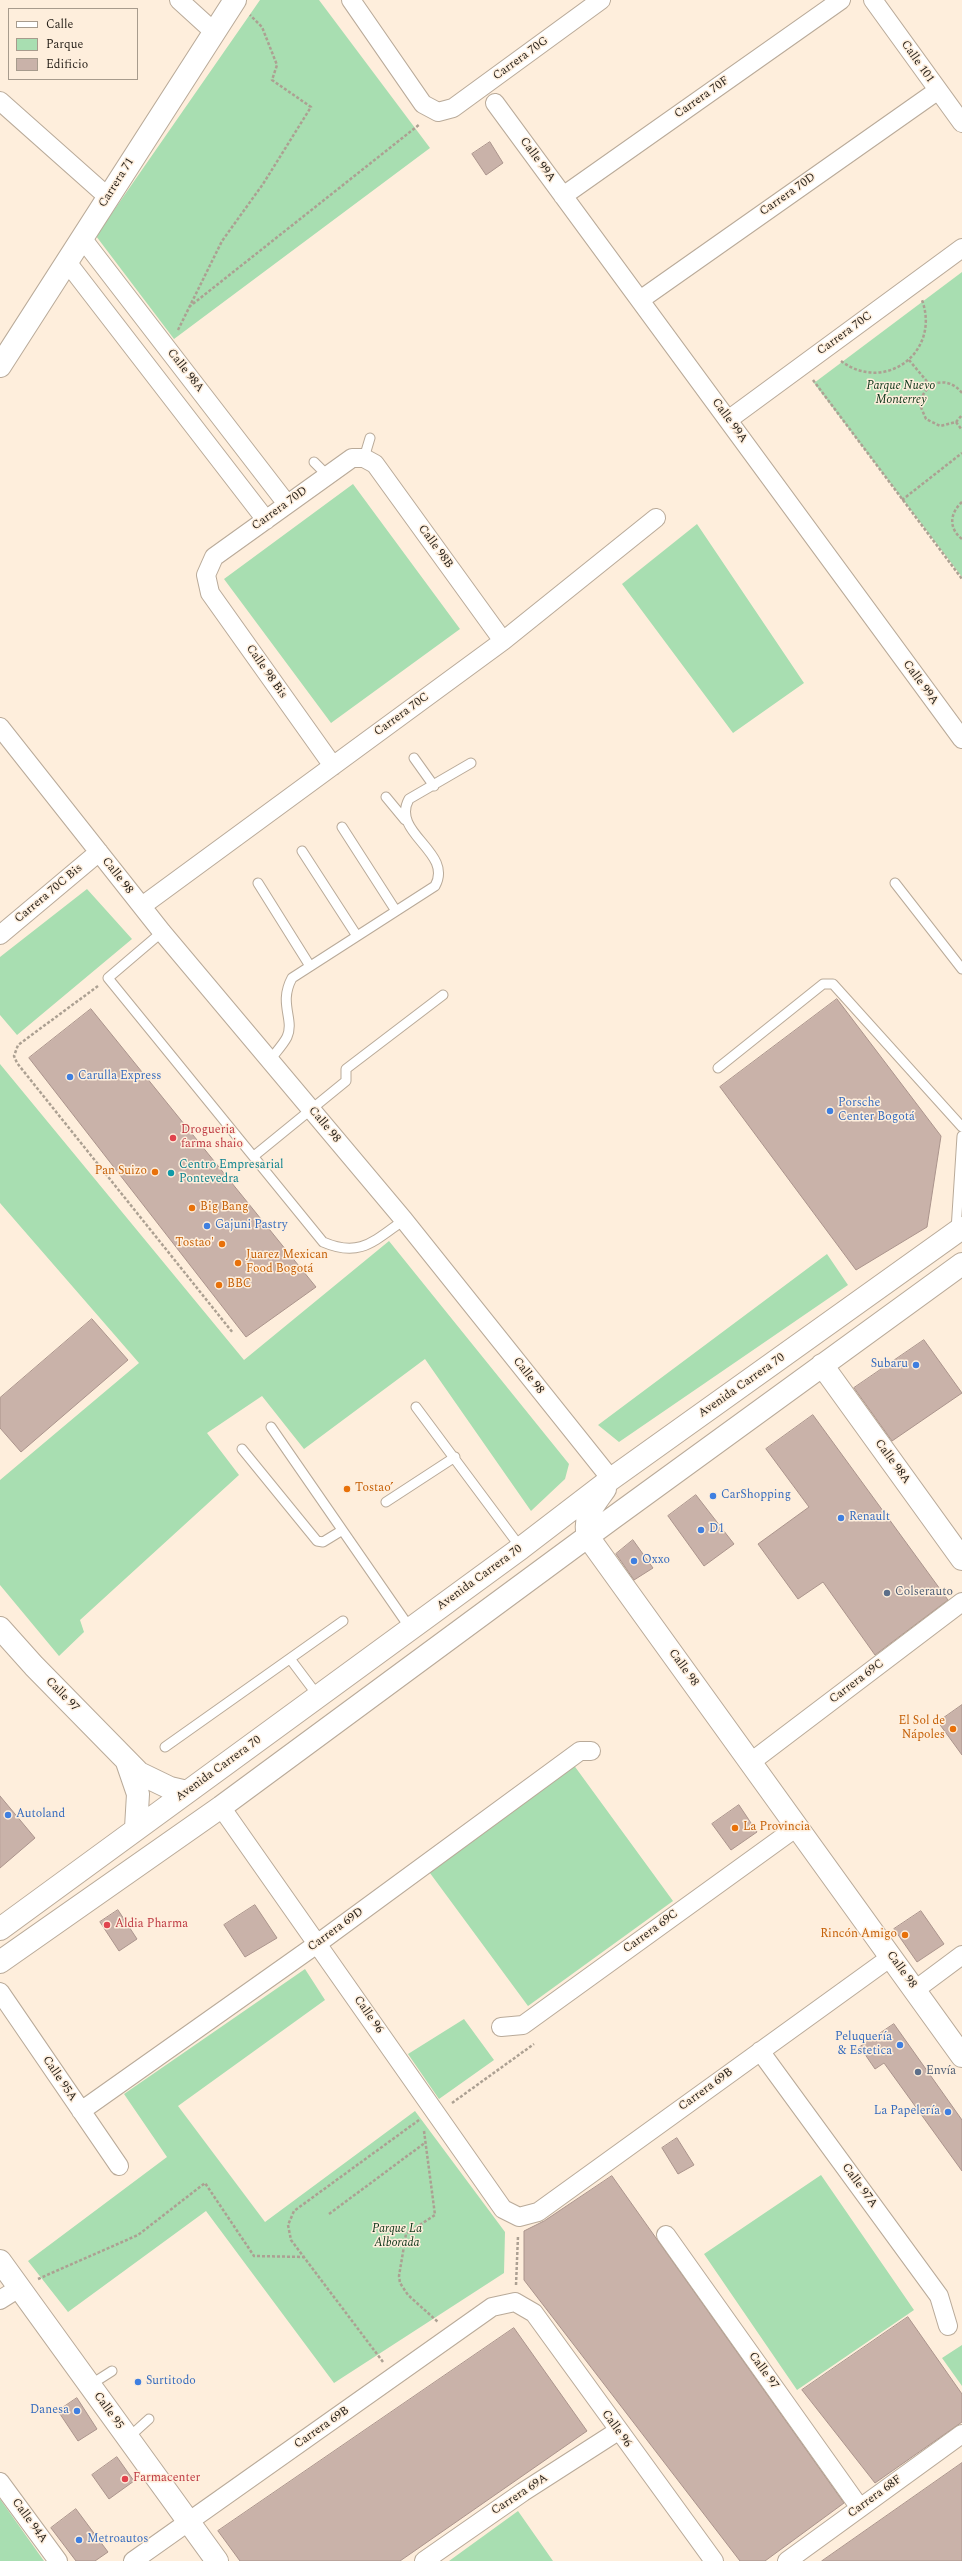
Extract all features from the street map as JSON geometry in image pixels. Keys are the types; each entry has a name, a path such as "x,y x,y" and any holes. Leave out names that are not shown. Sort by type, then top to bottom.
{"street":[{"path":"179,0 213,31"},
{"name":"Carrera 71","path":"1,363 67,262 213,31 235,0"},
{"path":"351,0 423,104 438,112"},
{"name":"Carrera 70G","path":"438,112 453,108 601,0"},
{"name":"Carrera 70F","path":"564,196 841,0"},
{"name":"Calle 101","path":"873,0 937,91 962,123"},
{"name":"Carrera 70D","path":"640,300 937,91"},
{"path":"0,101 108,196"},
{"name":"Calle 99A","path":"495,103 962,739"},
{"name":"Calle 98A","path":"82,238 287,504"},
{"name":"Carrera 70C","path":"728,420 962,248"},
{"path":"67,262 266,520"},
{"name":"Carrera 70D","path":"206,575 214,557 352,458 364,458"},
{"name":"Calle 98B","path":"364,458 375,464 503,641"},
{"name":"Carrera 70C","path":"142,906 503,641 656,518"},
{"name":"Calle 98 Bis","path":"206,575 210,593 333,766"},
{"name":"Calle 98","path":"0,727 162,932 404,1220 611,1479"},
{"name":"Carrera 70C Bis","path":"0,935 99,852"},
{"name":"Avenida Carrera 70","path":"0,1929 136,1828 521,1548 611,1479 959,1231"},
{"path":"0,1962 221,1807 822,1365 962,1264"},
{"name":"Calle 98A","path":"822,1365 962,1559"},
{"path":"588,1537 585,1525 587,1517 611,1479"},
{"name":"Calle 98","path":"588,1537 962,2056"},
{"name":"Carrera 69C","path":"751,1762 962,1602"},
{"name":"Calle 97","path":"0,1628 127,1761 154,1782 187,1792"},
{"name":"Carrera 69D","path":"81,2112 317,1944 580,1751 591,1751"},
{"name":"Calle 97","path":"127,1761 138,1794 136,1828"},
{"name":"Calle 96","path":"221,1807 317,1944 430,2118 503,2209 519,2217"},
{"name":"Carrera 69C","path":"501,2028 523,2025 797,1827"},
{"path":"915,1990 962,1956"},
{"name":"Carrera 69B","path":"519,2217 538,2212 891,1957"},
{"name":"Calle 95A","path":"0,1992 119,2166"},
{"name":"Calle 97A","path":"760,2051 939,2296 948,2326"},
{"name":"Calle 97","path":"666,2235 860,2508"},
{"name":"Calle 95","path":"0,2260 217,2561"},
{"path":"0,2300 19,2288"},
{"name":"Calle 96","path":"515,2302 534,2313 618,2431 714,2561"},
{"name":"Carrera 69B","path":"133,2561 394,2378 492,2307 515,2302"},
{"name":"Carrera 69A","path":"424,2561 503,2506 618,2431"},
{"name":"Carrera 68F","path":"787,2561 962,2434"},
{"name":"Calle 94A","path":"0,2482 58,2561"}],"lane":[{"path":"364,458 370,438"},
{"path":"314,462 327,475"},
{"path":"414,758 434,786"},
{"path":"405,820 404,808 409,799 434,786 471,763"},
{"path":"270,1060 287,1036 286,990 292,978 435,886 440,876 439,864 386,797"},
{"path":"342,828 396,911"},
{"path":"302,851 357,936"},
{"path":"258,883 310,966"},
{"path":"896,883 962,970"},
{"path":"162,932 108,978 323,1242 337,1248 352,1249 367,1246 404,1220"},
{"path":"718,1068 823,984 833,984 962,1127"},
{"path":"254,1156 346,1081 346,1069 444,995"},
{"path":"959,1231 962,1136"},
{"path":"416,1407 455,1457 521,1548"},
{"path":"271,1427 341,1531 410,1628"},
{"path":"242,1449 317,1541 323,1542 341,1531"},
{"path":"386,1502 455,1457"},
{"path":"165,1747 291,1660 343,1621"},
{"path":"291,1660 318,1696"},
{"path":"90,2385 112,2371"},
{"path":"128,2438 149,2419"}],"path":[{"path":"169,351 222,241 264,184 311,107 272,80 277,65 262,27 235,0"},
{"path":"189,307 415,127 438,112"},
{"path":"836,357 849,366 864,372 880,373 890,370 909,360 918,350 926,330 926,309 921,296"},
{"path":"909,360 930,385"},
{"path":"810,377 962,579"},
{"path":"962,393 951,383 944,382 930,385 924,391 920,405 926,419 940,426 956,422 962,415"},
{"path":"956,422 962,430"},
{"path":"902,500 962,453"},
{"path":"962,502 953,514 952,521 954,529 962,539"},
{"path":"108,978 18,1045 14,1056 17,1063 233,1333"},
{"path":"394,2378 305,2257 289,2232 290,2218 294,2211 423,2116 430,2118 534,2044"},
{"path":"424,2129 435,2215 406,2234 399,2276 403,2289 432,2314 450,2338"},
{"path":"329,2214 426,2142"},
{"path":"19,2288 138,2235 205,2183 254,2256 305,2257"},
{"path":"515,2302 519,2217"}],"green space":[{"path":"260,0 319,0 430,148 174,339 96,236"},
{"name":"Parque Nuevo Monterrey","path":"962,272 962,577 814,383"},
{"path":"353,484 460,629 331,723 224,579"},
{"path":"697,524 804,683 733,733 622,584"},
{"path":"87,889 132,939 17,1035 0,1015 0,957"},
{"path":"0,1064 244,1360 389,1241 569,1464 565,1479 531,1511 425,1359 304,1449 262,1396 207,1433 239,1475 80,1620 84,1632 59,1656 0,1585 0,1480 139,1363 0,1203"},
{"path":"827,1254 848,1285 619,1442 598,1425"},
{"path":"573,1764 673,1901 528,2006 427,1869"},
{"name":"Parque La Alborada","path":"305,1969 325,2000 178,2106 265,2222 415,2111 505,2232 504,2273 334,2383 206,2211 68,2312 28,2261 167,2157 124,2094"},
{"path":"464,2019 494,2060 439,2099 408,2054"},
{"path":"821,2175 914,2310 797,2390 704,2254"},
{"path":"962,2345 962,2386 942,2358"},
{"path":"0,2499 44,2561 0,2561"},
{"path":"518,2511 553,2561 449,2561"}],"building":[{"path":"490,142 503,163 486,175 472,154"},
{"name":"Porsche Center Bogotá","path":"837,999 941,1136 927,1227 856,1270 720,1087"},
{"name":"Centro Empresarial Pontevedra","path":"91,1009 316,1287 246,1337 29,1058"},
{"path":"92,1319 128,1360 21,1452 0,1428 0,1398"},
{"path":"924,1340 962,1393 892,1441 854,1388"},
{"name":"Renault","path":"813,1415 948,1600 875,1655 823,1582 798,1599 758,1544 809,1507 766,1449"},
{"name":"D1","path":"696,1495 734,1544 704,1566 668,1516"},
{"name":"Oxxo","path":"633,1540 653,1568 634,1580 616,1554"},
{"name":"El Sol de Nápoles","path":"962,1705 962,1755 938,1722"},
{"name":"Autoland","path":"0,1796 35,1838 0,1868"},
{"name":"La Provincia","path":"739,1805 757,1832 731,1850 712,1824"},
{"path":"255,1905 277,1938 245,1957 224,1925"},
{"path":"118,1910 137,1939 119,1951 100,1922"},
{"path":"921,1911 944,1944 917,1962 894,1929"},
{"path":"894,2024 962,2120 962,2171 884,2063 875,2069 860,2047"},
{"path":"677,2138 694,2165 678,2174 662,2148"},
{"path":"612,2176 844,2503 765,2561 740,2561 524,2280 524,2231 544,2221"},
{"path":"908,2317 962,2394 962,2422 875,2483 802,2390"},
{"path":"514,2328 587,2431 400,2561 240,2561 218,2531"},
{"path":"77,2398 97,2429 78,2441 58,2411"},
{"path":"117,2457 134,2481 109,2499 92,2475"},
{"path":"962,2463 962,2561 822,2561"},
{"name":"Metroautos","path":"76,2509 108,2552 95,2561 76,2561 51,2528"}],"place":[{"name":"Carulla Express","path":"70,1077"},
{"name":"Porsche Center Bogotá","path":"830,1111"},
{"name":"Drogueria farma shaio","path":"173,1138"},
{"name":"Pan Suizo","path":"155,1172"},
{"name":"Centro Empresarial Pontevedra","path":"171,1173"},
{"name":"Big Bang","path":"192,1208"},
{"name":"Gajuni Pastry","path":"207,1226"},
{"name":"Tostao'","path":"222,1244"},
{"name":"Juarez Mexican Food Bogotá","path":"238,1263"},
{"name":"BBC","path":"219,1285"},
{"name":"Subaru","path":"916,1365"},
{"name":"Tostao’","path":"347,1489"},
{"name":"CarShopping","path":"713,1496"},
{"name":"Renault","path":"841,1518"},
{"name":"D1","path":"701,1530"},
{"name":"Oxxo","path":"634,1561"},
{"name":"Colserauto","path":"887,1593"},
{"name":"El Sol de Nápoles","path":"953,1729"},
{"name":"Autoland","path":"8,1815"},
{"name":"La Provincia","path":"735,1828"},
{"name":"Aldia Pharma","path":"107,1925"},
{"name":"Rincón Amigo","path":"905,1935"},
{"name":"Peluquería & Estetica","path":"900,2045"},
{"name":"Envía","path":"918,2072"},
{"name":"La Papelería","path":"948,2112"},
{"name":"Surtitodo","path":"138,2382"},
{"name":"Danesa","path":"77,2411"},
{"name":"Farmacenter","path":"125,2479"},
{"name":"Metroautos","path":"79,2540"}]}
